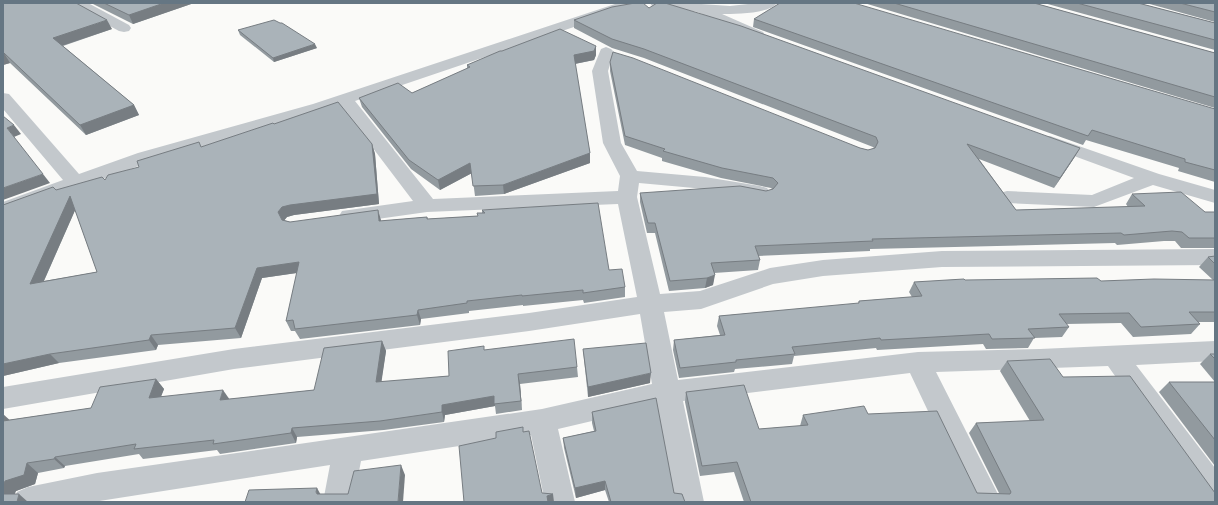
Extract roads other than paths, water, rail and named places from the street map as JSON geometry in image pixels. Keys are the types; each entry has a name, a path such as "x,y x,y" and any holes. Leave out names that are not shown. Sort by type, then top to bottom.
{"street":[{"path":"78,3 124,28"},
{"path":"3,209 145,158 565,31 631,3"},
{"path":"657,3 701,9 732,10 762,7 770,3"},
{"path":"701,9 744,30 774,41"},
{"path":"606,51 600,71 612,143 630,176 627,197 650,304 689,502"},
{"path":"3,98 76,183"},
{"path":"344,99 427,206"},
{"path":"1033,135 1152,178 1215,197"},
{"path":"630,176 705,183 764,193"},
{"path":"1007,197 1094,201 1152,178"},
{"path":"333,218 427,206 627,197"},
{"path":"3,398 234,359 529,322 650,304 702,300 770,276 823,268 942,259 1215,257"},
{"path":"28,502 95,495 348,451 542,421 667,392 918,362 1115,356 1215,351"},
{"path":"1115,356 1215,492"},
{"path":"918,362 987,502"},
{"path":"542,421 560,502"},
{"path":"338,502 348,451"}]}
